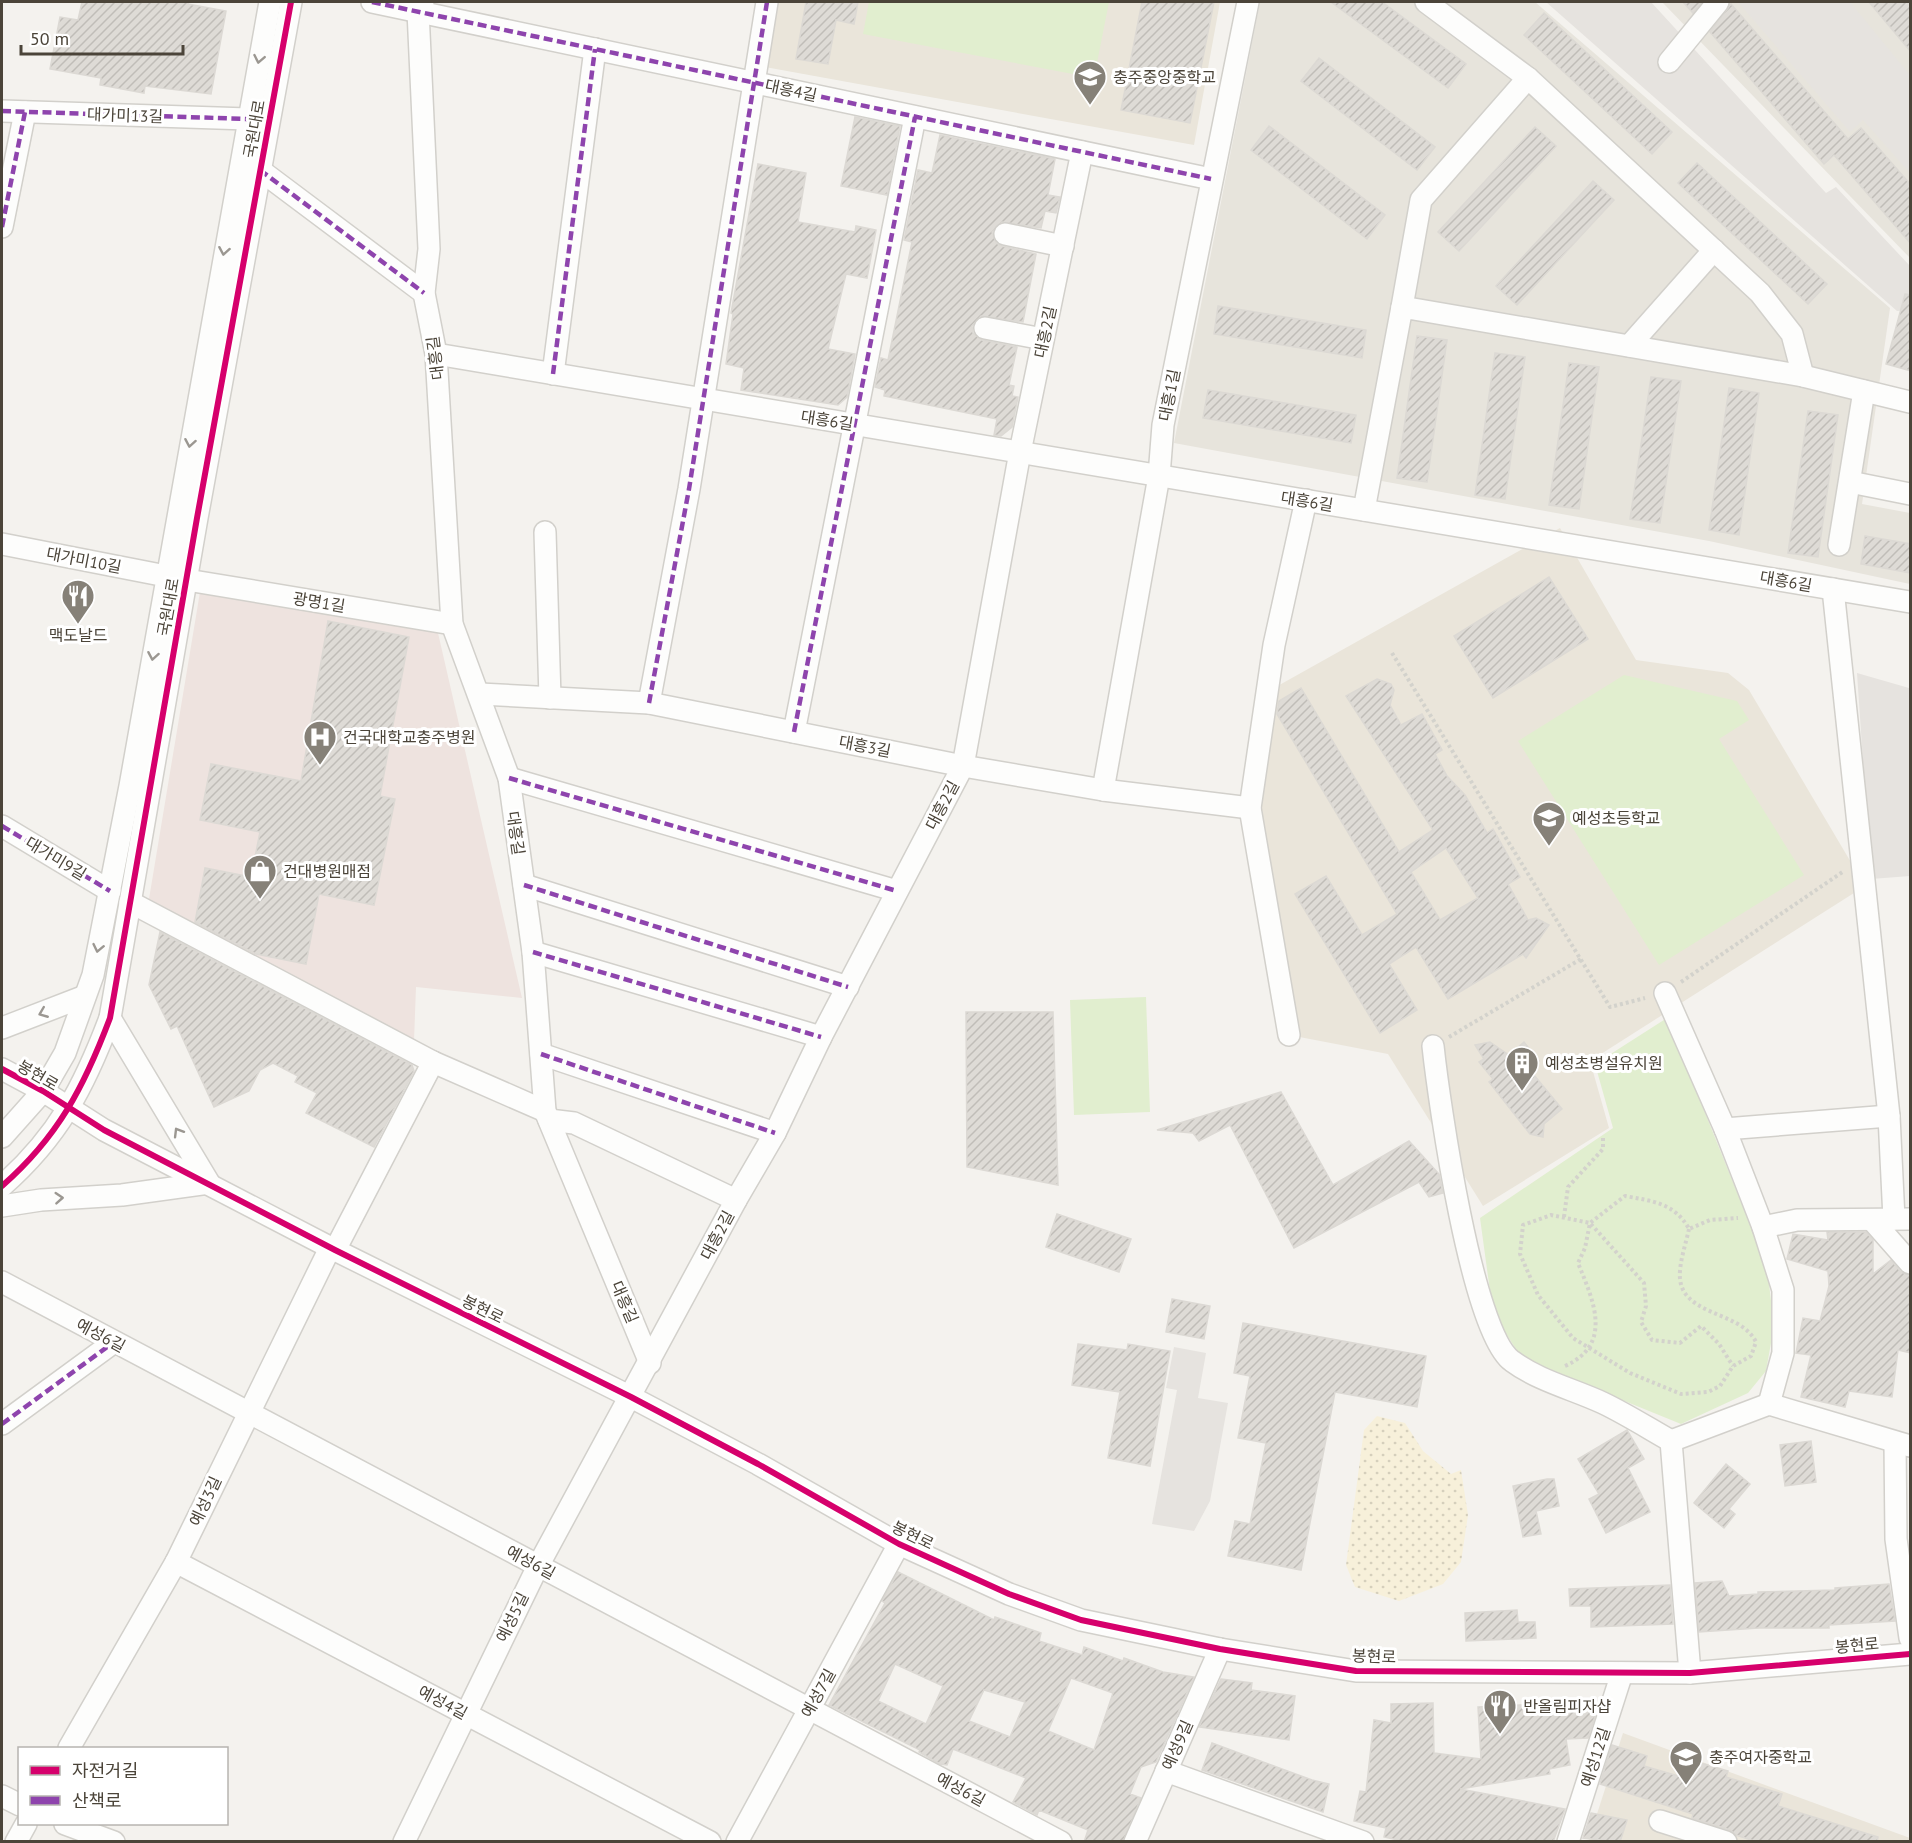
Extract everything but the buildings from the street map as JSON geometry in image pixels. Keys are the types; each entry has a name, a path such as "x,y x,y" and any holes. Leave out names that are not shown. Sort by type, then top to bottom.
{"street":[{"name":"국원대로","path":"2,1186 32,1158 69,1110 92,1066 110,1018 130,902 248,118 270,2"},
{"name":"국원대로","path":"2,1137 43,1091 64,1053 93,975 177,578 260,170 291,2"},
{"name":"대흥4길","path":"372,2 421,6 595,49 1211,179"},
{"path":"649,704 703,399 767,2"},
{"name":"대흥1길","path":"1103,790 1159,476 1163,425 1248,2"},
{"path":"1426,2 1528,78 1760,293 1792,334 1803,376"},
{"path":"1669,62 1718,2"},
{"name":"대흥길","path":"421,6 429,249 424,293 436,354 452,624 480,694 509,778 533,952 547,1115 650,1363"},
{"path":"553,374 595,49"},
{"path":"1364,510 1421,200 1528,78"},
{"name":"대가미13길","path":"2,111 248,118"},
{"path":"2,227 25,112"},
{"path":"794,732 915,117"},
{"name":"대흥2길","path":"631,1397 736,1200 775,1133 821,1037 963,766 1020,452 1082,152"},
{"path":"260,170 424,293"},
{"path":"1005,234 1063,246"},
{"path":"1629,346 1714,250"},
{"path":"1402,307 1803,376 1911,402"},
{"path":"985,328 1043,339"},
{"name":"대흥6길","path":"436,354 1911,602"},
{"path":"1839,545 1864,391"},
{"path":"1850,482 1911,494"},
{"path":"1290,1035 1250,808 1274,645 1306,500"},
{"path":"545,532 550,698"},
{"name":"대가미10길","path":"2,544 177,578"},
{"name":"광명1길","path":"177,578 452,624"},
{"path":"1833,589 1889,1116 1893,1220 1911,1263"},
{"name":"대흥3길","path":"480,694 649,704 963,766 1103,790 1250,808"},
{"path":"509,778 897,891"},
{"name":"대가미9길","path":"2,826 110,891"},
{"path":"524,885 848,987"},
{"path":"130,902 433,1062 547,1115 574,1123 736,1200"},
{"path":"533,952 821,1037"},
{"path":"1665,993 1725,1129 1783,1290 1783,1353 1769,1404"},
{"path":"2,1028 85,996"},
{"path":"2,1206 41,1200 122,1195 209,1183 110,1018"},
{"path":"1433,1047 1442,1128 1484,1310 1491,1331 1510,1360 1540,1378 1604,1404 1671,1441 1769,1404 1903,1444 1896,1539 1911,1638"},
{"path":"541,1054 775,1133"},
{"name":"예성3길","path":"70,1747 176,1562 247,1412 433,1062"},
{"name":"봉현로","path":"2,1069 43,1091 69,1110 333,1249 631,1397 758,1464 898,1544 1009,1594 1081,1620 1220,1650 1356,1671 1690,1673 1911,1654"},
{"path":"1725,1129 1889,1116"},
{"path":"1760,1221 1893,1220"},
{"name":"예성6길","path":"2,1282 1061,1842"},
{"path":"2,1424 114,1342"},
{"name":"예성5길","path":"404,1842 538,1566 631,1397"},
{"path":"1671,1441 1690,1673"},
{"name":"예성7길","path":"737,1842 898,1544"},
{"name":"예성4길","path":"176,1562 710,1842"},
{"name":"예성9길","path":"1135,1842 1220,1650"},
{"name":"예성12길","path":"1568,1842 1622,1673"},
{"path":"1166,1771 1363,1842"},
{"path":"2,1796 18,1804"},
{"path":"1660,1821 1726,1842"},
{"path":"16,1842 25,1825"},
{"path":"68,1825 114,1842"}],"path":[{"path":"1392,653 1610,1007 1665,993 1863,858"},
{"path":"1433,1047 1581,959"},
{"path":"1564,1217 1568,1187 1603,1149 1603,1136"},
{"path":"1540,1378 1571,1364 1588,1347 1598,1330 1592,1297 1578,1263 1585,1248 1590,1223 1625,1196 1663,1203 1682,1215 1689,1229 1680,1271 1681,1287 1693,1304 1751,1331 1756,1342 1751,1356 1733,1366 1720,1386 1708,1392 1681,1394 1630,1373 1588,1347 1573,1338 1538,1295 1520,1254 1523,1225 1551,1215 1590,1223 1644,1283 1646,1306 1641,1322 1652,1340 1680,1343 1701,1326 1719,1344 1733,1366"},
{"path":"1689,1229 1710,1220 1760,1221"}],"shaded area":[{"name":"충주중앙중학교","path":"777,2 1220,2 1194,145 765,67"},
{"path":"1260,2 1535,2 1890,308 1862,504 1910,513 1910,584 1709,541 1174,443"},
{"path":"1546,2 1651,2 1826,193 1836,187 1910,266 1910,310 1897,311"},
{"path":"1662,2 1910,2 1910,258"},
{"path":"1738,2 1850,2 1910,75 1910,173 1863,120 1850,132"},
{"name":"예성초등학교","path":"1560,528 1636,660 1728,673 1749,690 1865,886 1590,1061 1609,1128 1483,1206 1388,1054 1289,1035 1250,808 1267,692"},
{"name":"건국대학교충주병원","path":"200,592 438,633 522,998 416,987 414,1041 149,899"},
{"path":"1857,673 1909,688 1910,682 1910,876 1871,879"},
{"path":"1174,1347 1206,1353 1198,1398 1228,1403 1210,1501 1194,1531 1152,1524 1177,1390 1166,1388"},
{"name":"충주여자중학교","path":"1623,1733 1910,1838 1910,1842 1588,1842"}],"sand":[{"path":"1377,1416 1405,1423 1423,1451 1451,1474 1461,1470 1468,1515 1461,1562 1443,1584 1399,1601 1355,1587 1346,1565 1364,1430"}],"green space":[{"path":"869,2 1109,2 1094,78 863,34"},
{"path":"1624,675 1737,701 1749,720 1719,739 1804,875 1659,965 1518,741"},
{"path":"1146,997 1150,1112 1074,1115 1070,1000"},
{"path":"1667,1018 1767,1267 1774,1326 1766,1371 1748,1393 1681,1424 1563,1376 1519,1354 1493,1313 1480,1218 1613,1128 1595,1064"}],"marked path":[{"path":"372,2 1211,179"},
{"path":"649,703 689,489 767,2"},
{"path":"553,374 595,49"},
{"path":"2,111 248,119"},
{"path":"2,227 25,112"},
{"path":"794,732 915,117"},
{"path":"260,170 424,293"},
{"path":"509,778 897,891"},
{"path":"2,826 110,891"},
{"path":"524,885 848,987"},
{"path":"533,952 821,1037"},
{"path":"541,1054 775,1133"},
{"path":"2,1424 114,1342"}],"cycle path":[{"path":"2,1186 39,1149 67,1110 90,1066 110,1018 197,518 291,2"},
{"path":"2,1069 43,1091 104,1130 335,1250 631,1397 758,1464 899,1544 1009,1594 1081,1620 1220,1649 1356,1671 1690,1673 1910,1654"}],"place":[{"name":"충주중앙중학교","path":"1090,106"},
{"name":"맥도날드","path":"78,625"},
{"name":"건국대학교충주병원","path":"320,766"},
{"name":"예성초등학교","path":"1549,847"},
{"name":"건대병원매점","path":"260,900"},
{"name":"예성초병설유치원","path":"1522,1092"},
{"name":"반올림피자샵","path":"1500,1735"},
{"name":"충주여자중학교","path":"1686,1786"}]}
